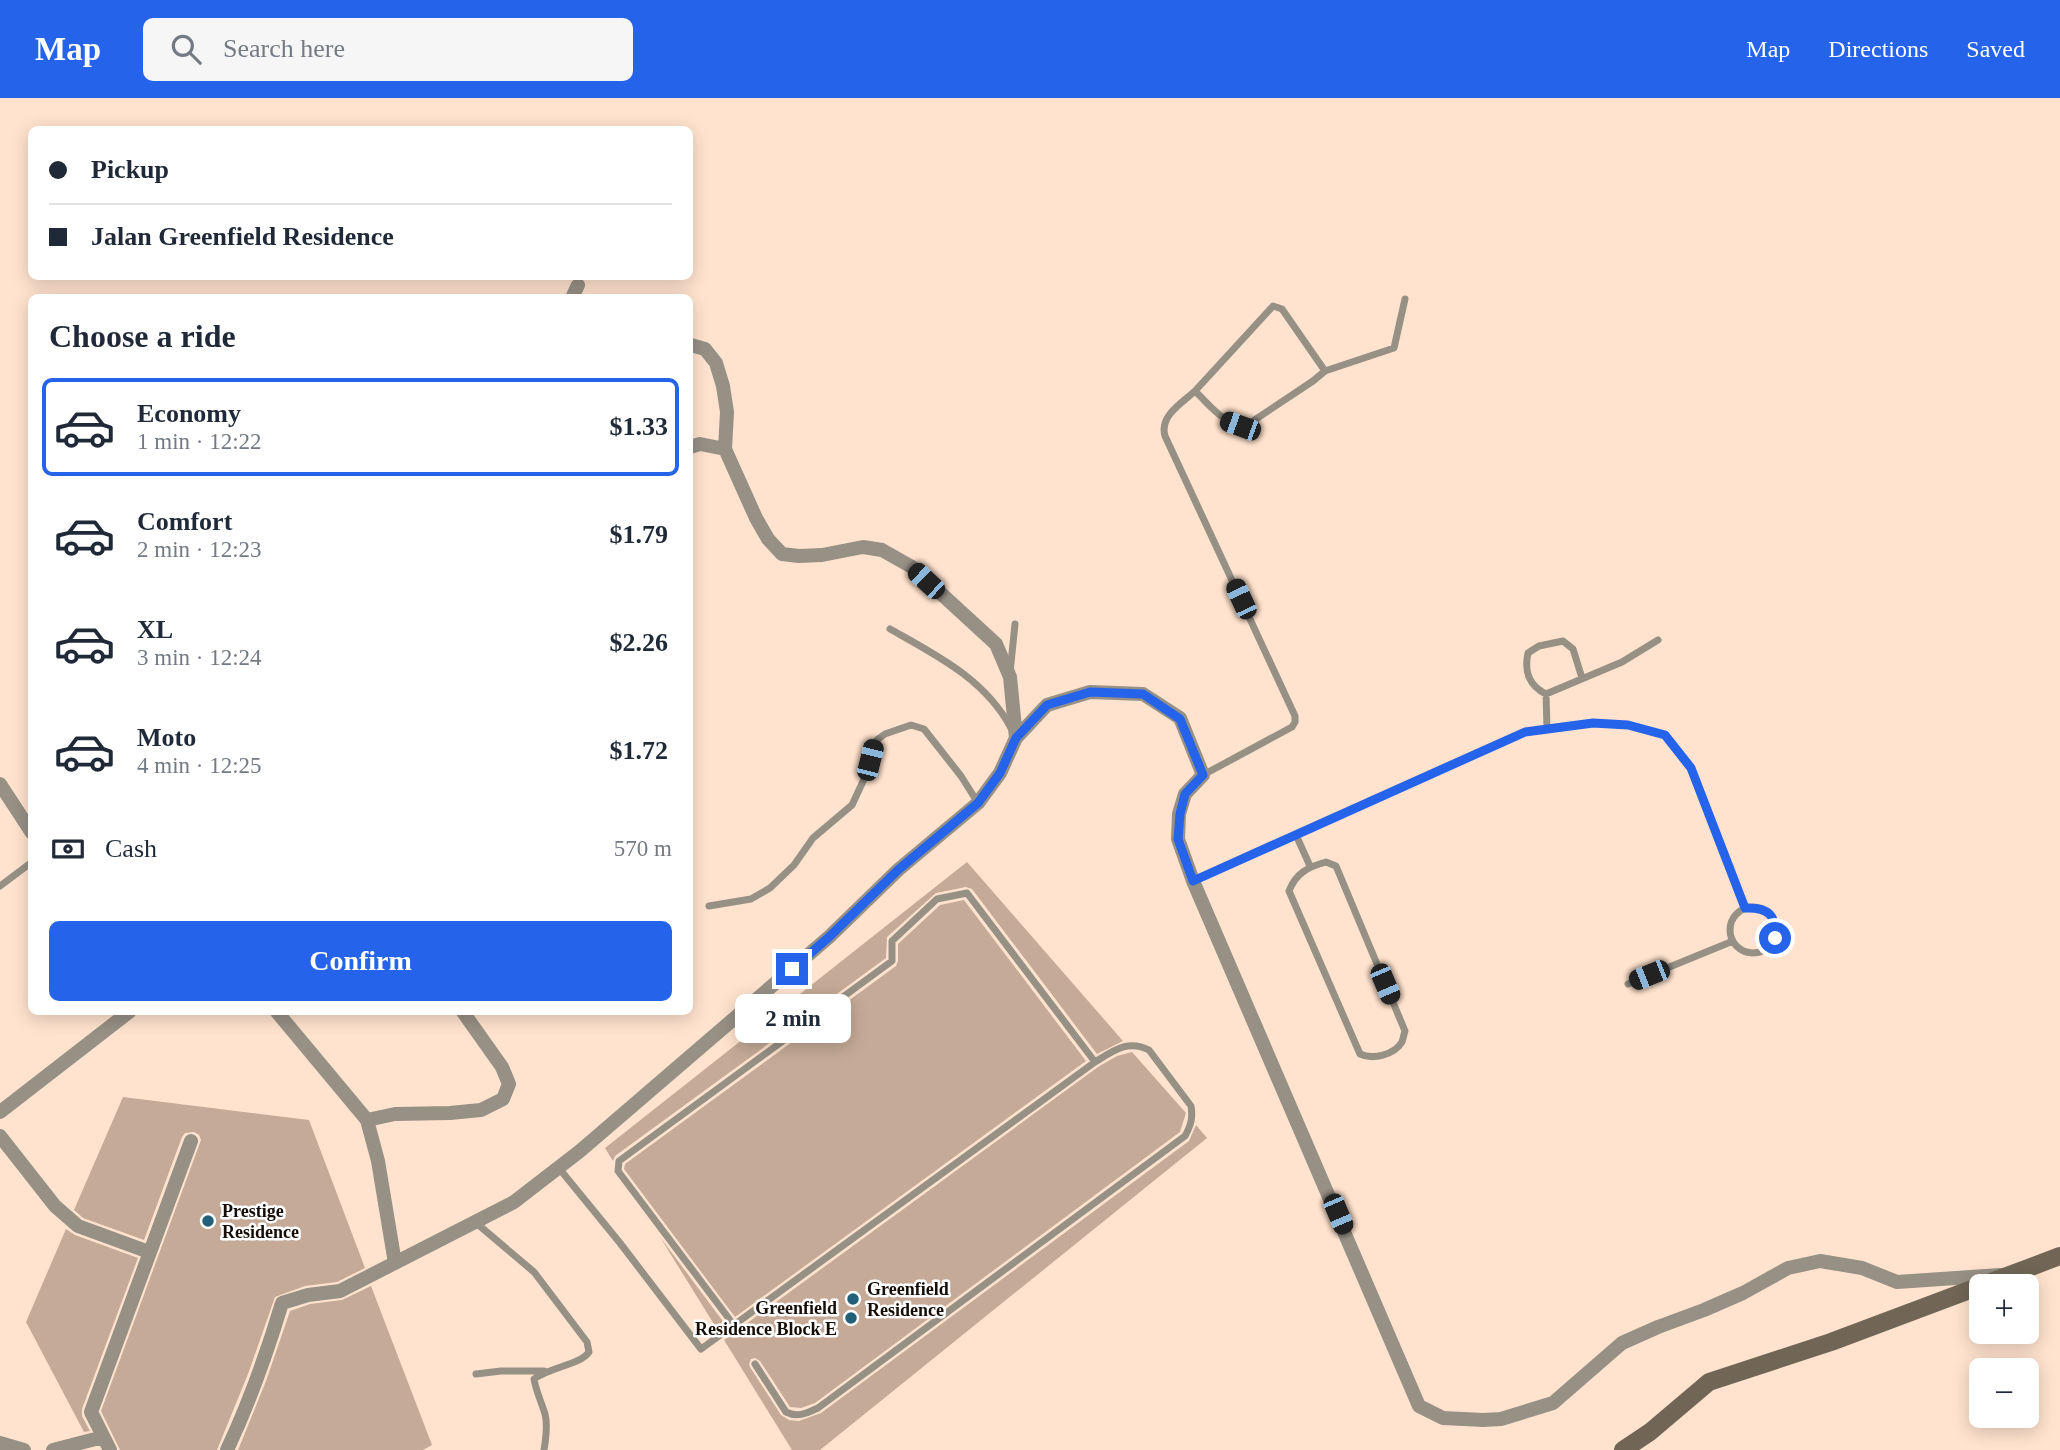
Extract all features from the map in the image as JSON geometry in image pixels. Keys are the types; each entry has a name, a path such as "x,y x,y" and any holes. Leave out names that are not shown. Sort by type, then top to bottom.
{"main road":[{"path":"2012,1274 2060,1256"},
{"path":"1623,1450 1650,1432 1709,1382 1830,1342 1969,1290"}],"street":[{"path":"693,346 705,349 716,363 727,412 725,449 768,539 782,554 822,555 863,547 882,550 912,567 996,644 1010,677 1016,738"},
{"path":"693,446 700,444 725,449"},
{"path":"227,1450 268,1349 282,1303 308,1295 340,1291 514,1202 580,1151 737,1017 829,937 898,870 978,803 1000,773 1016,738 1047,705 1090,692 1143,694 1180,719 1203,775 1185,794 1178,839 1193,881 1419,1406 1443,1418 1501,1419 1553,1403 1622,1343 1743,1293 1788,1268 1820,1261 1862,1268 1897,1282 1969,1277"},
{"path":"0,784 28,827"},
{"path":"0,1112 125,1015"},
{"path":"279,1015 368,1120 378,1161 395,1262"},
{"path":"368,1120 395,1114 481,1110 503,1099 509,1084 502,1067 465,1015"},
{"path":"0,1136 55,1206 78,1226 149,1252"},
{"path":"53,1450 106,1443 92,1412 191,1141"},
{"path":"0,1443 24,1450"}],"lane":[{"path":"1195,391 1227,421 1240,426 1250,423 1325,371 1394,348 1405,299"},
{"path":"1203,775 1288,730 1295,722 1295,716 1165,436 1163,429 1166,418 1195,391 1273,306 1282,309 1325,371"},
{"path":"1010,677 1015,624"},
{"path":"890,629 947,660 987,692 1004,715 1016,738"},
{"path":"1582,678 1573,649 1563,641 1539,646 1528,653 1528,675 1536,690 1546,694 1622,662 1658,640"},
{"path":"1546,694 1547,729"},
{"path":"1193,881 1525,732 1593,723 1628,725 1665,735 1691,768 1745,908"},
{"path":"709,906 751,899 770,888 794,865 813,838 852,805 865,777 874,743 885,734 911,726 925,729 978,803"},
{"path":"1296,835 1310,866"},
{"path":"1326,862 1336,866 1405,1031 1402,1042 1380,1056 1368,1058 1360,1054 1289,891 1303,870 1310,866 1326,862"},
{"path":"0,886 28,865"},
{"path":"733,1324 618,1171 620,1161 892,961 892,941 937,899 967,893 1095,1062"},
{"path":"1745,908 1758,908 1770,914 1776,925 1775,938 1767,949 1755,953 1742,951 1733,942 1730,929 1735,916 1745,908"},
{"path":"1628,984 1733,942"},
{"path":"558,1167 701,1349 1095,1062 1122,1046 1141,1046 1149,1050 1191,1105 1191,1126 1185,1136 818,1408 793,1416 786,1412 755,1364"},
{"path":"474,1222 534,1272 587,1342 589,1352 584,1359 545,1371 476,1374"},
{"path":"544,1450 547,1424 534,1379 545,1371"}],"building":[{"path":"967,862 1123,1041 1097,1054 972,889 966,887 936,893 887,937 886,958 615,1156 613,1161 605,1148"},
{"path":"964,900 1086,1061 735,1317 624,1169 625,1164 896,966 898,944 940,905"},
{"path":"1132,1052 1186,1113 1180,1132 815,1403 801,1408 790,1407 760,1361 751,1359 750,1367 781,1415 789,1420 799,1421 821,1413 1189,1141 1196,1125 1207,1138 820,1450 792,1450 724,1340 1098,1067 1117,1056"},
{"path":"123,1097 309,1120 365,1268 337,1282 305,1286 275,1297 217,1450 120,1450 101,1411 201,1140 194,1132 185,1133 182,1137 144,1240 83,1218 74,1210"},
{"path":"66,1229 75,1235 138,1258 82,1409 82,1416 90,1431 84,1432 26,1322"},
{"path":"660,1237 725,1324 717,1329"},
{"path":"371,1286 432,1445 423,1450 238,1450 290,1311 310,1304 342,1300"}],"place":[{"name":"Prestige Residence","path":"208,1221"},
{"name":"Greenfield Residence","path":"853,1299"},
{"name":"Greenfield Residence Block E","path":"851,1318"}],"route":[{"path":"792,969 898,870 978,803 1000,773 1016,738 1047,705 1090,692 1143,694 1180,719 1203,775 1185,794 1180,814 1178,839 1193,881 1525,732 1593,723 1628,725 1665,735 1691,768 1745,908 1758,908 1770,914 1776,925 1775,938"}]}
